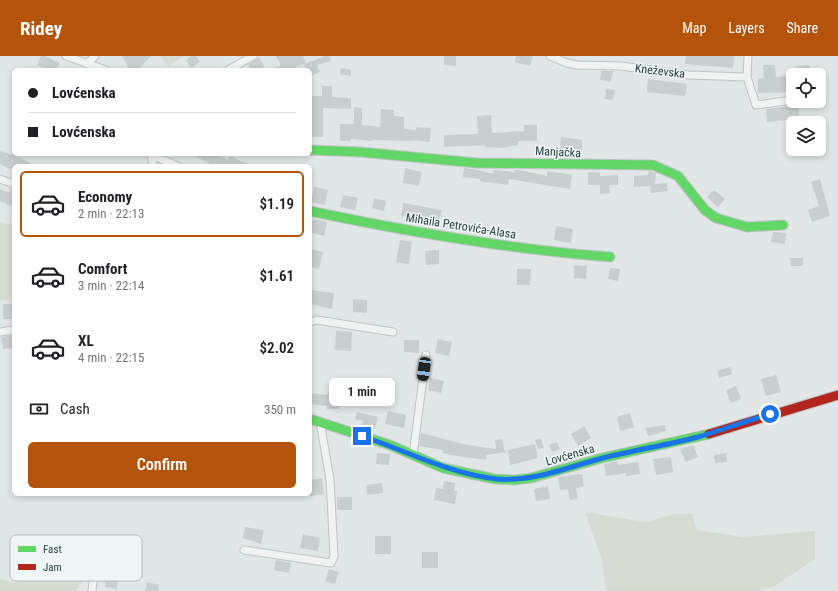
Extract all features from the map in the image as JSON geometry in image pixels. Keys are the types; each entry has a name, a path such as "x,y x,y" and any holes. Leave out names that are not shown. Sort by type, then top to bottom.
{"street":[{"path":"66,56 100,68"},
{"path":"87,64 95,56"},
{"path":"232,68 253,56"},
{"name":"Kneževska","path":"550,56 567,63 577,65 621,66 688,75 747,77"},
{"path":"748,56 747,77 756,105 786,101"},
{"name":"Manjačka","path":"312,150 367,152 477,163 653,165 678,176 705,210 716,218 747,227 783,225"},
{"path":"156,156 174,164"},
{"path":"0,179 12,183"},
{"name":"Mihaila Petrovića-Alasa","path":"312,211 464,240 580,256 610,257"},
{"path":"312,321 317,320 394,332"},
{"path":"0,332 12,330"},
{"path":"413,455 426,355"},
{"name":"Lovćenska","path":"312,420 413,455 443,468 495,479 515,480 531,478 602,458 699,436 838,395"},
{"path":"244,550 331,563 334,556 330,479 320,422"},
{"path":"92,591 93,581"}],"shaded area":[{"path":"184,56 168,66 160,57"},
{"path":"0,223 12,225 12,299 0,300"},
{"path":"585,512 646,522 674,514 692,514 697,530 742,537 815,531 815,559 775,586 758,591 606,591 602,560"},
{"path":"0,579 16,583 17,581 83,581 76,591 0,591"}],"building":[{"path":"41,56 45,56 60,63 57,68 43,68 37,65"},
{"path":"122,56 151,56 140,68 129,68"},
{"path":"191,56 196,56 200,62 191,68 186,60"},
{"path":"276,56 303,56 306,63 294,68 274,68 281,65"},
{"path":"325,56 330,56 331,61 317,65 320,72 312,75 312,68 305,68 304,64"},
{"path":"444,56 456,56 456,66 444,65"},
{"path":"516,56 533,56 530,66 515,62"},
{"path":"686,56 734,56 733,68 685,64"},
{"path":"259,57 265,68 250,68 248,65"},
{"path":"763,65 775,65 776,77 786,76 786,92 758,93 758,78 764,78"},
{"path":"809,65 809,68 796,68 796,66"},
{"path":"341,68 351,70 351,76 340,74"},
{"path":"601,71 613,71 611,82 600,80"},
{"path":"648,79 687,84 685,96 647,92"},
{"path":"322,86 332,86 332,97 351,98 351,109 323,108 323,137 312,137 312,96 322,96"},
{"path":"606,89 615,90 613,100 605,99"},
{"path":"786,106 786,108 798,108 799,116 786,116 786,120 767,122 766,109"},
{"path":"354,107 362,108 362,125 380,127 381,109 394,110 394,116 404,117 404,129 416,130 416,127 431,128 430,142 413,140 372,141 351,139 351,141 340,141 340,124 354,124"},
{"path":"491,115 492,133 524,131 524,125 537,125 537,141 518,141 518,145 501,148 485,147 485,145 444,147 444,135 478,134 477,116"},
{"path":"561,137 582,140 582,151 560,150"},
{"path":"0,151 33,164 12,164 12,170 0,164"},
{"path":"195,156 219,156 228,160 230,156 248,164 210,164"},
{"path":"405,168 422,172 419,186 403,183"},
{"path":"464,168 493,174 494,170 514,172 515,170 520,170 547,176 547,171 572,175 570,189 509,179 508,185 487,183 480,181 480,179 463,177"},
{"path":"649,171 656,173 655,184 667,183 668,191 651,193 650,186 634,187 634,176 648,175"},
{"path":"588,172 600,173 600,176 618,175 618,185 609,185 610,193 600,194 600,185 588,185"},
{"path":"820,179 830,216 812,222 808,210 819,206 811,182"},
{"path":"314,187 328,190 325,205 312,202"},
{"path":"12,188 12,206 0,201 0,189 9,193"},
{"path":"714,190 725,199 718,207 707,197"},
{"path":"343,195 358,198 355,210 340,207"},
{"path":"374,198 386,201 384,211 372,208"},
{"path":"403,203 442,210 439,222 412,216 412,218 401,216"},
{"path":"313,219 327,222 324,236 312,233"},
{"path":"556,226 573,229 571,243 554,240"},
{"path":"773,232 786,233 785,244 771,242"},
{"path":"400,240 412,242 409,264 396,262"},
{"path":"312,249 323,252 319,269 312,267"},
{"path":"439,250 439,264 426,265 425,251"},
{"path":"790,258 803,258 803,266 791,266"},
{"path":"574,265 587,266 586,279 574,278"},
{"path":"610,268 620,269 618,281 608,279"},
{"path":"517,269 531,269 530,285 517,285"},
{"path":"312,290 334,293 332,309 312,304"},
{"path":"353,299 367,300 367,313 353,312"},
{"path":"3,304 12,304 12,319 3,319"},
{"path":"336,331 352,332 351,351 335,350"},
{"path":"12,335 12,348 3,349 1,337"},
{"path":"438,339 452,342 449,356 435,353"},
{"path":"404,340 419,340 419,353 404,352"},
{"path":"731,367 732,374 719,378 717,371"},
{"path":"776,375 781,392 766,396 761,379"},
{"path":"430,378 444,381 441,393 428,390"},
{"path":"736,386 741,399 731,403 726,390"},
{"path":"312,393 327,395 328,393 340,394 339,409 327,409 327,406 312,404"},
{"path":"388,411 406,415 404,428 385,424"},
{"path":"357,412 378,417 375,429 362,425 363,421 355,419"},
{"path":"630,413 634,427 620,431 617,417"},
{"path":"665,425 666,431 648,436 645,428"},
{"path":"584,426 591,438 578,446 571,434"},
{"path":"421,433 467,445 496,449 495,440 503,439 504,450 508,452 486,455 486,460 442,453 443,450 419,446"},
{"path":"541,438 544,448 538,449 535,440"},
{"path":"557,442 560,449 552,452 549,445"},
{"path":"535,444 538,458 510,465 508,450"},
{"path":"693,445 698,457 686,462 680,449"},
{"path":"377,453 390,454 389,465 376,464"},
{"path":"726,453 727,462 715,463 714,455"},
{"path":"671,457 673,472 656,475 653,459"},
{"path":"617,461 618,465 638,462 640,474 626,476 626,473 606,476 604,464"},
{"path":"582,474 584,486 576,488 578,499 570,500 568,489 560,490 558,477"},
{"path":"322,478 324,494 312,496 312,480"},
{"path":"444,481 455,483 454,491 457,491 455,504 434,500 436,488 443,489"},
{"path":"382,483 383,493 367,495 366,485"},
{"path":"548,486 550,499 536,501 534,489"},
{"path":"337,497 352,497 352,510 337,510"},
{"path":"245,527 264,530 261,544 243,538"},
{"path":"303,534 320,538 318,551 300,548"},
{"path":"375,536 391,536 391,554 375,554"},
{"path":"422,552 438,552 438,568 422,568"},
{"path":"276,560 291,563 289,573 274,570"},
{"path":"329,569 339,572 335,584 325,581"},
{"path":"106,581 118,581 117,589 105,587"},
{"path":"147,582 159,585 158,591 145,591"}],"traffic: fast":[{"path":"312,150 360,152 477,163 653,165 678,176 705,210 716,218 747,227 783,225"},
{"path":"312,211 459,239 572,254 610,257"},
{"path":"312,420 390,445 443,468 495,479 515,480 531,478 602,458 709,434"}],"traffic: jam":[{"path":"709,434 838,395"}],"route":[{"path":"362,436 443,468 495,479 515,480 531,478 602,458 699,436 770,414"}]}
